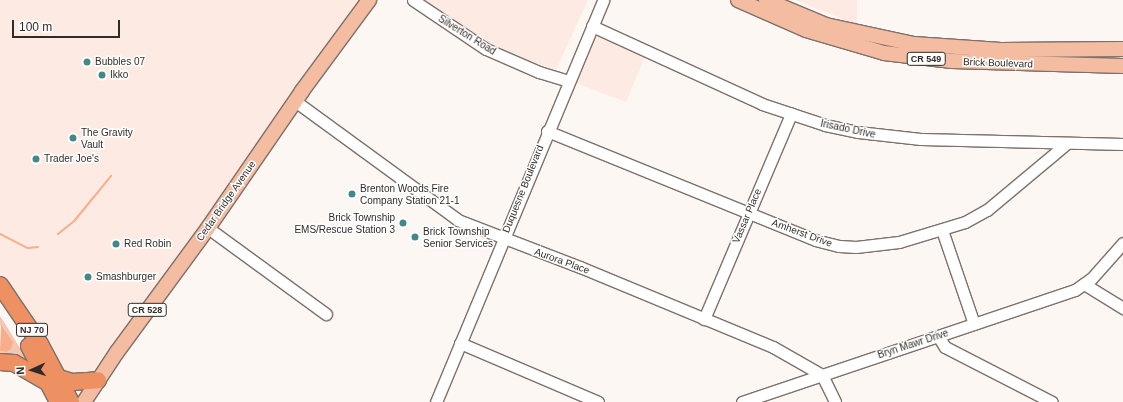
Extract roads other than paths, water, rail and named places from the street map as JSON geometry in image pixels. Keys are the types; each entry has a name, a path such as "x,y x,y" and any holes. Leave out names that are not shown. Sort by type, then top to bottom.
{"highway":[{"name":"NJ 70","path":"0,285 19,310 54,380 58,402"},
{"name":"NJ 70","path":"0,301 31,349 71,402"},
{"path":"0,362 14,363 54,380 72,382 98,380"}],"main road":[{"name":"Cedar Bridge Avenue","path":"84,402 98,380 208,228 295,101 369,0"},
{"name":"Brick Boulevard","path":"738,0 806,30 860,47 891,54 950,61 1121,67"},
{"name":"Brick Boulevard","path":"766,0 826,25 914,44 1000,50 1123,49"}],"street":[{"name":"Silverton Road","path":"413,0 486,49 539,72 569,81"},
{"name":"Duquesne Boulevard","path":"436,402 547,131 603,0"},
{"name":"Irisado Drive","path":"592,26 762,104 791,114 875,136 1123,144"},
{"name":"Aurora Place","path":"295,101 458,220 503,239 580,267 773,347 822,375"},
{"name":"Vassar Place","path":"704,319 791,114"},
{"name":"Amherst Drive","path":"547,131 815,240 839,246 856,247 899,242 942,230 987,210 1067,143"},
{"path":"208,228 326,314"},
{"path":"942,230 974,324"},
{"name":"Bryn Mawr Drive","path":"742,402 1065,294 1084,284 1123,243"},
{"path":"1084,284 1123,308"},
{"path":"938,336 946,347 1052,402"},
{"path":"460,343 598,402"},
{"path":"822,375 835,402"}],"waterway":[{"path":"58,234 75,220 111,176"},
{"path":"0,234 28,248 38,247"}],"place":[{"name":"Bubbles 07","path":"87,62"},
{"name":"Ikko","path":"102,75"},
{"name":"The Gravity Vault","path":"73,138"},
{"name":"Trader Joe's","path":"36,159"},
{"name":"Brenton Woods Fire Company Station 21-1","path":"352,194"},
{"name":"Brick Township EMS/Rescue Station 3","path":"403,223"},
{"name":"Brick Township Senior Services","path":"415,237"},
{"name":"Red Robin","path":"116,244"},
{"name":"Smashburger","path":"88,277"}]}
